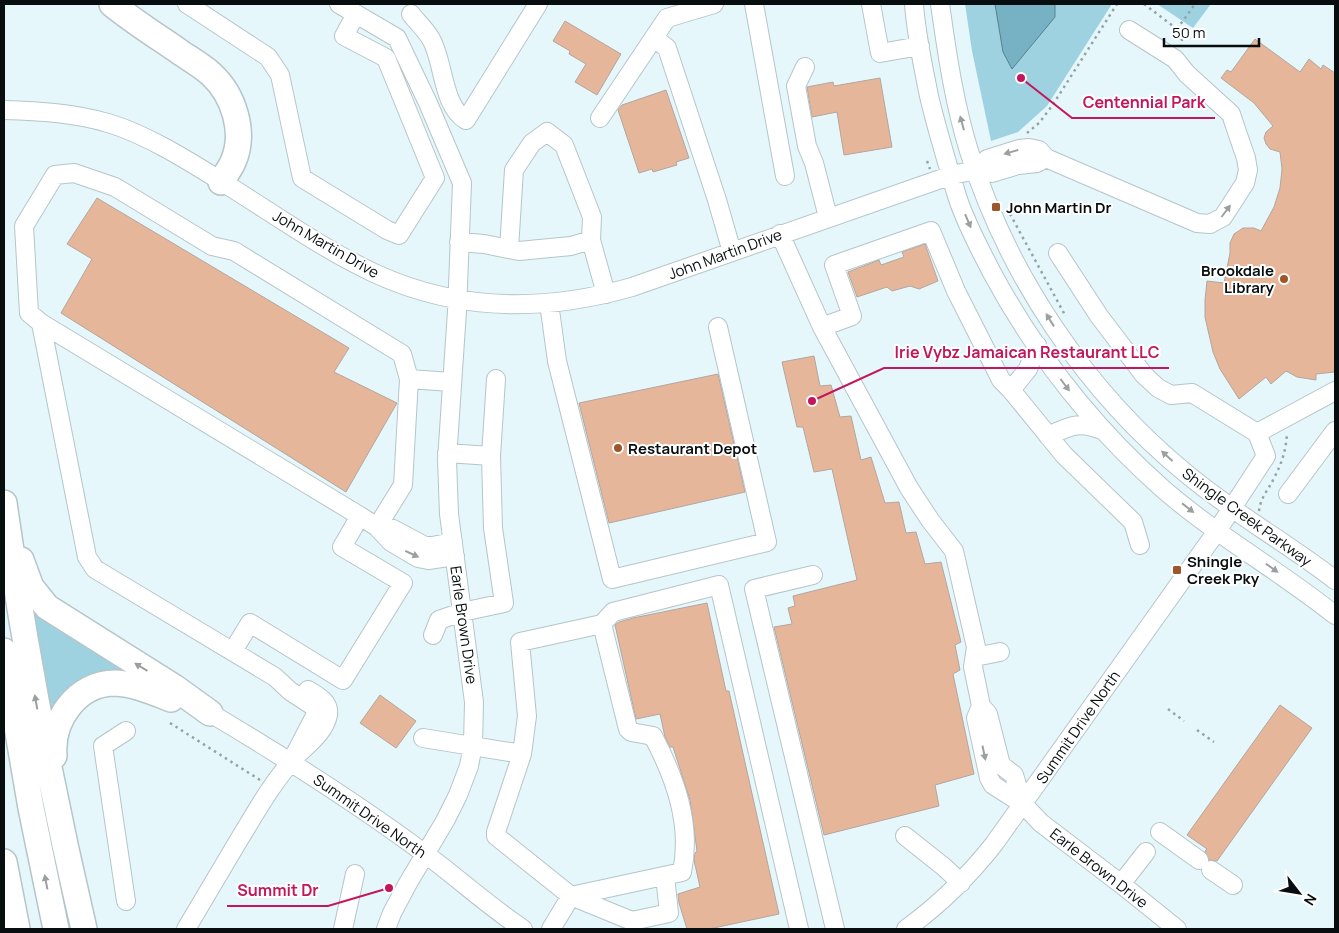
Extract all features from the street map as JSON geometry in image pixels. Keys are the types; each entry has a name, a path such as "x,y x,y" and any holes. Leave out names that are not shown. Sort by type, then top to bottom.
{"highway":[{"path":"91,4 121,11 207,70 217,81 230,99 238,134 237,148 233,161 221,182"},
{"path":"4,506 31,587 46,607 174,687 210,714"},
{"path":"4,506 16,587 54,796 84,929"},
{"path":"4,651 31,808 56,929"},
{"path":"62,835 54,749 55,734 62,716 83,693 103,684 128,684 210,714"},
{"path":"4,862 18,929"}],"street":[{"path":"186,4 268,57 280,74 302,178 387,230 399,235 435,178 386,58 344,36 356,14"},
{"path":"339,4 397,38 414,9"},
{"path":"414,9 431,40 447,92 459,116 466,120 538,4"},
{"path":"600,118 667,18 714,4"},
{"path":"754,4 785,176"},
{"path":"870,4 880,53 920,46"},
{"name":"Shingle Creek Parkway","path":"914,4 920,46 936,126 958,198 979,248 1007,301 1037,346 1068,388 1104,431 1163,488 1218,531 1310,594 1335,615"},
{"name":"Shingle Creek Parkway","path":"940,4 959,113 976,170 998,226 1024,277 1054,326 1088,374 1145,437 1187,474 1232,508 1335,580"},
{"path":"976,170 987,159 1019,149 1029,148 1039,150 1046,158 1197,223 1210,224 1223,217 1246,183 1248,170 1231,114 1187,74 1175,60 1129,30"},
{"name":"Earle Brown Drive","path":"386,929 392,913 458,795 473,745 474,702 449,514 447,453 462,183 428,103 397,38"},
{"path":"654,38 667,48 732,252"},
{"path":"805,67 796,86 807,146 814,163 828,218"},
{"path":"428,103 447,92"},
{"name":"John Martin Drive","path":"11,110 66,114 110,123 151,140 338,254 375,274 414,289 457,300 500,304 550,303 606,294 952,175 976,170"},
{"path":"509,249 514,170 532,143 547,132 564,144 592,217 591,240 606,294"},
{"path":"377,527 402,485 409,379 402,354 234,251 212,246 115,187 74,173 55,175 24,226 29,313 41,323 377,527 393,529 425,546 454,549"},
{"path":"822,327 852,316 834,265 932,231 956,291 1002,380 1064,455 1133,522 1140,545"},
{"name":"Earle Brown Drive","path":"780,234 822,327 909,488 954,550 976,647 973,667 981,706 976,718 989,778 993,785 1023,804 1041,824 1177,929"},
{"path":"459,242 484,244 519,251 571,246 591,240"},
{"path":"1058,253 1099,316 1144,375 1158,388 1171,395 1192,393 1257,434 1334,395"},
{"path":"550,303 557,361 612,579 767,542 718,327"},
{"path":"41,323 87,557 96,569 276,677 294,682 322,699 327,705 326,723 321,731 291,762 272,787 186,929"},
{"path":"1011,390 1028,369 1037,346"},
{"path":"409,379 452,382"},
{"path":"433,635 439,620 462,612 504,603 493,528 491,456 496,379"},
{"path":"1048,436 1074,426 1087,424 1104,431"},
{"path":"1288,494 1335,431"},
{"name":"Summit Drive North","path":"906,929 932,910 961,883 982,859 1218,531 1266,456 1257,434"},
{"path":"447,453 491,456"},
{"path":"233,651 250,623 342,680 403,583 342,547 360,516"},
{"path":"813,576 754,589 834,929"},
{"path":"665,876 670,912 635,921 571,896 496,836 522,754 527,716 520,642 602,624 613,612 719,586 799,929"},
{"path":"551,929 571,896 665,876 681,872 682,870 686,845 680,798 654,736 631,732 628,729 602,624"},
{"path":"975,657 1000,652"},
{"name":"Summit Drive North","path":"210,714 335,790 425,854 489,905 523,929"},
{"path":"126,732 104,746 126,901"},
{"path":"423,738 522,754"},
{"path":"1160,832 1233,885"},
{"path":"905,836 961,883"},
{"path":"1121,884 1146,852"},
{"path":"343,929 355,874"}],"path":[{"path":"1023,135 1039,123 1052,106 1117,4"},
{"path":"1144,4 1177,29 1196,4"},
{"path":"1259,511 1262,498 1284,458 1288,428"},
{"path":"1168,709 1184,721"},
{"path":"170,723 272,787"},
{"path":"1197,730 1214,742"}],"shaded area":[{"path":"965,4 1112,4 1047,106 1018,132 991,141 972,51"},
{"path":"995,4 1055,4 1055,17 1012,69 1003,52"},
{"path":"1157,4 1211,4 1193,28"},
{"path":"28,592 134,669 51,720"}],"building":[{"path":"565,21 621,54 597,95 575,82 586,64 569,54 570,51 553,41"},
{"path":"1255,39 1300,72 1309,59 1321,69 1323,65 1335,73 1335,372 1316,374 1316,380 1297,377 1286,371 1271,384 1266,377 1239,399 1220,369 1213,352 1205,317 1205,300 1207,281 1224,283 1230,243 1234,234 1243,228 1254,228 1261,231 1274,207 1280,188 1282,169 1280,152 1270,149 1264,138 1266,132 1273,126 1254,103 1221,78 1227,70 1231,72"},
{"path":"880,78 892,147 844,155 837,112 812,117 807,87 833,82 834,86"},
{"path":"666,90 689,158 676,162 677,165 653,172 652,169 639,173 618,110 622,105"},
{"path":"97,198 349,348 334,372 397,403 346,492 61,313 92,259 67,244"},
{"path":"925,244 938,281 919,289 910,286 892,291 887,287 857,297 848,272 879,260 881,265 904,257 902,252"},
{"path":"814,356 820,386 831,385 840,417 851,416 861,460 871,457 885,503 899,502 906,533 916,532 925,564 941,562 961,642 955,645 960,670 953,674 974,774 935,785 939,806 824,835 774,627 792,624 788,608 795,606 793,596 857,580 832,469 814,472 803,427 797,427 782,362"},
{"path":"718,374 745,492 609,523 579,403"},
{"path":"707,603 726,691 729,691 779,914 709,929 687,929 678,894 700,887 694,860 697,851 690,800 673,747 670,747 665,737 660,714 636,719 615,625 633,618"},
{"path":"380,695 416,721 396,748 360,723"},
{"path":"1280,705 1312,728 1217,861 1209,860 1205,851 1207,849 1187,835"}],"place":[{"name":"Centennial Park","path":"1021,78"},
{"name":"John Martin Dr","path":"996,207"},
{"name":"Brookdale Library","path":"1284,279"},
{"name":"Irie Vybz Jamaican Restaurant LLC","path":"812,401"},
{"name":"Restaurant Depot","path":"618,448"},
{"name":"Shingle Creek Pky","path":"1177,570"},
{"name":"Summit Dr","path":"389,888"}]}
